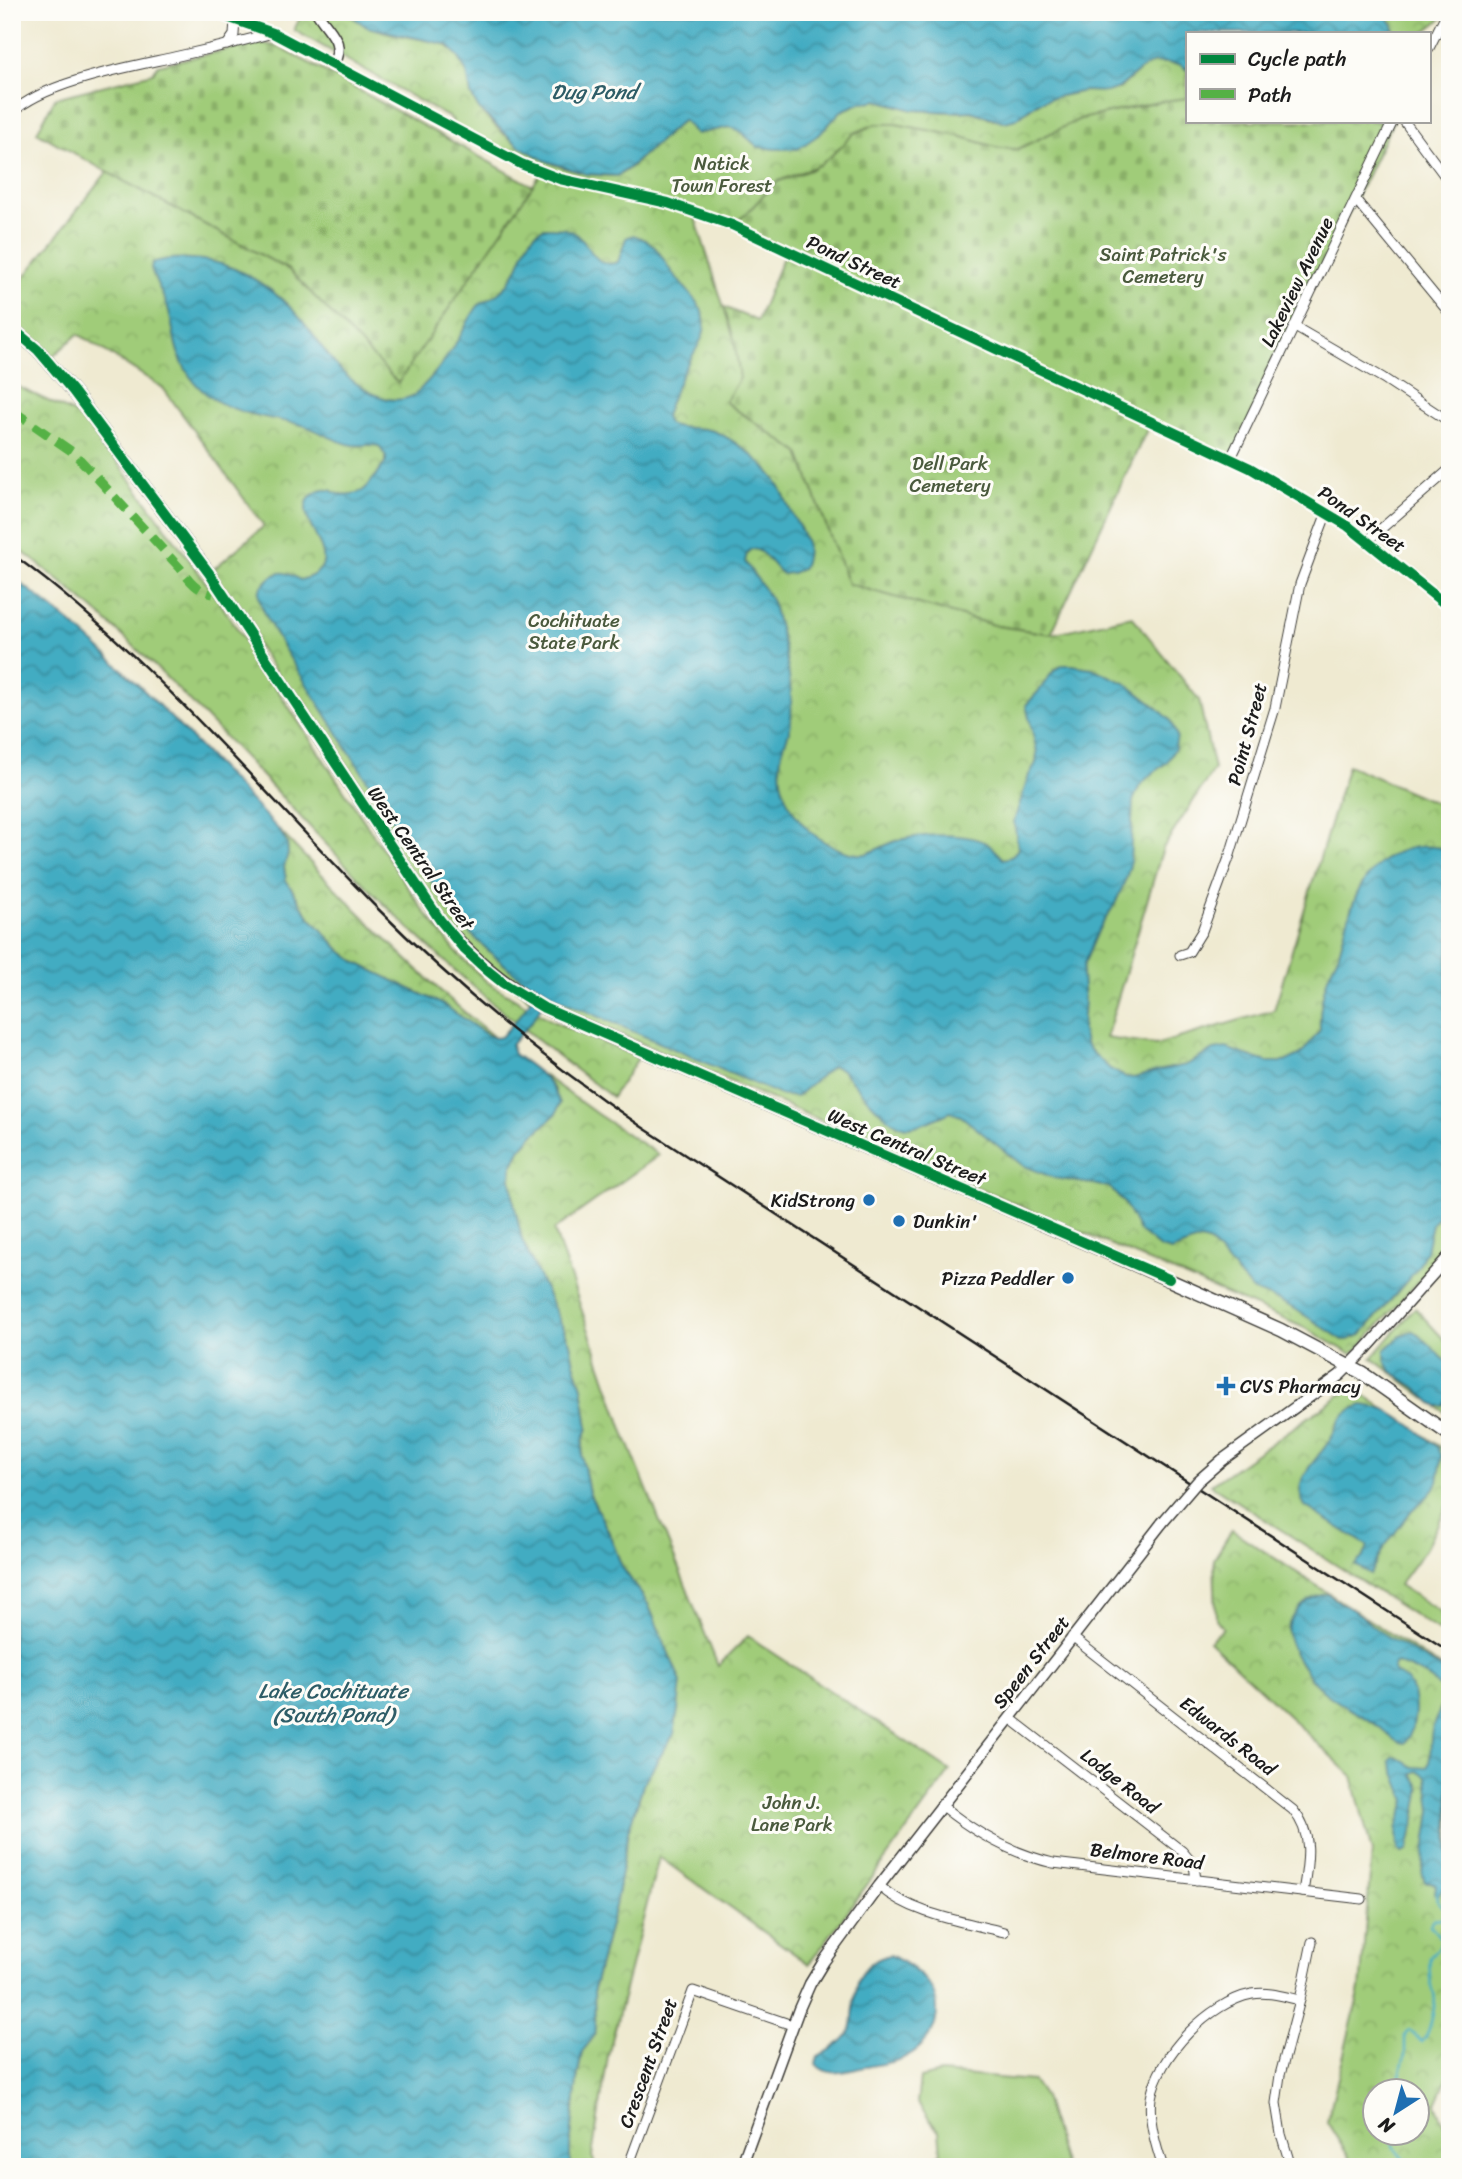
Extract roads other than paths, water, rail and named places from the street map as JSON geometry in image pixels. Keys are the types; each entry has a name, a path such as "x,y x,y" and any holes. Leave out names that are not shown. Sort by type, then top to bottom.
{"main road":[{"name":"West Central Street","path":"12,328 57,371 209,573 440,920 475,960 503,983 544,1008 1281,1330 1350,1366 1450,1435"}],"street":[{"name":"Pond Street","path":"213,12 274,33 521,164 560,179 668,202 732,225 1231,458 1326,512 1367,541 1450,608"},
{"path":"317,12 336,38 339,51 333,65"},
{"path":"1430,46 1443,14"},
{"path":"227,45 233,35 235,19"},
{"path":"12,113 30,99 61,86 274,33"},
{"name":"Lakeview Avenue","path":"1231,458 1393,122"},
{"path":"1405,122 1450,183"},
{"path":"1356,200 1450,314"},
{"path":"1295,327 1383,378 1450,422"},
{"path":"1367,541 1450,469"},
{"name":"Point Street","path":"1180,955 1189,951 1202,930 1230,855 1275,708 1300,584 1326,512"},
{"name":"Speen Street","path":"741,2167 792,2025 816,1973 879,1886 1072,1637 1192,1487 1222,1461 1350,1366 1450,1255"},
{"name":"Edwards Road","path":"1072,1637 1293,1810 1308,1841 1309,1858 1303,1892"},
{"name":"Lodge Road","path":"1010,1718 1182,1851 1194,1865 1196,1880"},
{"name":"Belmore Road","path":"942,1805 964,1823 995,1842 1044,1861 1362,1899"},
{"path":"879,1886 894,1898 918,1909 1004,1932"},
{"path":"1290,2167 1276,2104 1280,2075 1312,1942"},
{"name":"Crescent Street","path":"628,2167 693,1991 792,2025"},
{"path":"1163,2167 1151,2099 1163,2065 1179,2043 1222,2005 1252,1994 1270,1993 1300,2000"}],"water":[{"name":"Dug Pond","path":"346,12 1384,12 1393,25 1394,32 1186,32 1186,69 1179,64 1154,62 1119,88 1107,92 1084,91 1051,98 1037,103 1016,119 1005,122 971,111 913,110 878,100 860,103 841,111 821,133 798,149 758,147 741,132 730,127 696,134 683,120 617,176 586,174 546,161 519,146 479,109 471,95 467,73 448,45 367,27"},
{"name":"Lake Cochituate (South Pond)","path":"544,228 571,231 597,259 610,264 618,262 626,238 633,235 658,250 698,304 705,326 700,342 671,400 665,417 668,424 716,432 750,454 778,484 803,534 807,554 802,569 782,574 764,555 751,549 745,562 772,602 787,662 791,722 781,757 782,786 794,813 814,834 839,849 862,854 909,838 932,835 968,837 988,844 1003,859 1011,857 1018,849 1014,821 1029,775 1036,763 1037,752 1026,705 1062,665 1092,668 1127,684 1170,720 1177,736 1175,748 1167,762 1139,787 1133,801 1130,865 1126,879 1115,904 1099,929 1082,975 1082,1031 1085,1043 1110,1069 1125,1077 1134,1078 1186,1065 1214,1050 1226,1048 1267,1062 1285,1062 1301,1054 1320,1030 1326,983 1339,952 1352,905 1367,877 1386,859 1409,848 1436,847 1450,850 1446,1040 1450,1066 1450,1188 1447,1204 1432,1224 1426,1251 1417,1269 1361,1335 1343,1340 1295,1309 1253,1291 1210,1243 1200,1240 1171,1251 1160,1248 1139,1231 1124,1203 1109,1187 1054,1178 1022,1165 961,1116 951,1112 919,1125 899,1125 881,1113 841,1069 832,1066 796,1097 780,1095 549,995 532,1021 511,1045 514,1054 547,1080 560,1103 556,1114 520,1150 512,1166 514,1203 522,1240 570,1343 582,1387 588,1428 583,1441 582,1456 589,1493 622,1567 648,1604 681,1682 674,1734 644,1782 628,1832 615,1906 594,1986 595,2035 582,2052 577,2080 570,2167 12,2167 12,577 118,665 279,830 287,843 288,854 284,867 286,880 308,915 340,950 357,963 444,1005 487,1035 501,1037 521,1014 536,991 535,988 490,952 450,911 278,639 259,597 262,586 274,575 285,573 300,580 315,574 322,566 321,548 307,516 306,507 311,496 326,490 337,494 362,491 386,462 386,457 379,446 353,445 305,426 244,412 213,399 199,388 188,374 179,355 168,308 151,268 152,263 162,260 194,259 221,264 247,275 271,290 292,309 346,375 376,395 398,400 415,395 434,374 478,306 506,286 517,270 528,242"},
{"path":"1413,1331 1450,1365 1450,1396 1444,1406 1433,1404 1415,1387 1394,1373 1387,1364 1385,1350 1401,1336"},
{"path":"1363,1405 1385,1409 1411,1425 1438,1447 1442,1457 1438,1482 1428,1496 1412,1510 1383,1549 1370,1574 1355,1565 1364,1556 1368,1546 1305,1506 1300,1488 1306,1473 1343,1416"},
{"path":"1327,1594 1387,1636 1450,1674 1448,1870 1444,1887 1437,1895 1436,1885 1425,1882 1422,1872 1431,1811 1427,1777 1418,1771 1412,1773 1420,1792 1407,1851 1402,1853 1398,1850 1397,1829 1406,1801 1390,1760 1393,1757 1399,1758 1413,1767 1427,1768 1432,1730 1441,1707 1440,1689 1420,1673 1394,1664 1393,1670 1411,1687 1415,1704 1412,1730 1404,1743 1393,1739 1378,1726 1323,1691 1294,1652 1288,1627 1303,1605"},
{"path":"890,1955 920,1975 934,1993 937,2016 931,2034 909,2055 889,2063 843,2072 820,2068 816,2064 818,2057 841,2042 851,2029 856,1989 862,1974 872,1963"}],"waterway":[{"path":"1399,2078 1405,2055 1405,2035 1409,2030 1422,2042 1433,2012 1435,1998 1431,1983 1430,1957 1442,1940 1430,1925 1434,1919 1445,1914 1445,1909 1438,1902 1437,1893"},
{"path":"1394,2148 1410,2167"}],"railway":[{"path":"12,554 62,593 155,677 404,935 502,1022 571,1076 642,1127 1450,1652"}],"place":[{"name":"KidStrong","path":"869,1200"},
{"name":"Dunkin'","path":"899,1221"},
{"name":"Pizza Peddler","path":"1068,1278"},
{"name":"CVS Pharmacy","path":"1226,1386"}],"park label":[{"name":"Natick Town Forest","path":"722,174"},
{"name":"Saint Patrick's Cemetery","path":"1163,265"},
{"name":"Dell Park Cemetery","path":"950,474"},
{"name":"Cochituate State Park","path":"574,631"},
{"name":"John J. Lane Park","path":"792,1813"}]}
